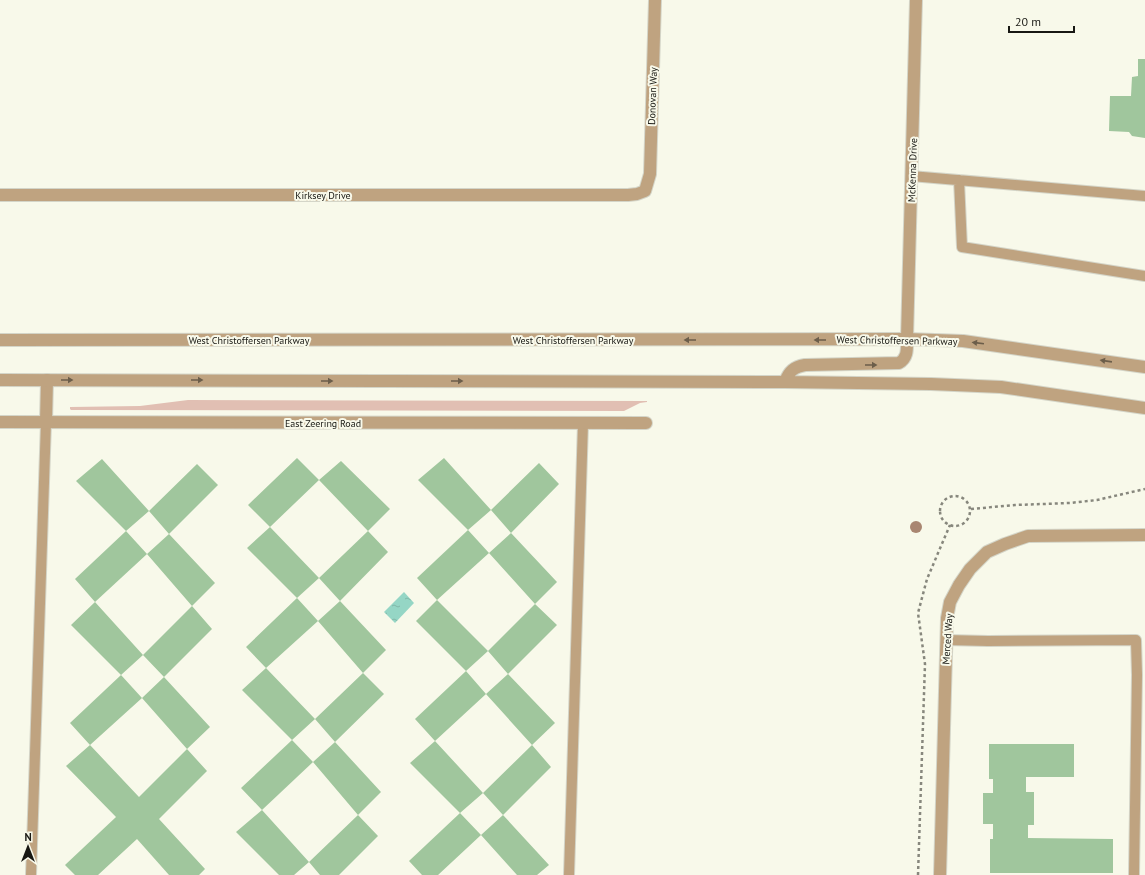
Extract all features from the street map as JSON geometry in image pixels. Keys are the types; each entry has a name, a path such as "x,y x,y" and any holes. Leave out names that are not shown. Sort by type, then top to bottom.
{"street":[{"name":"Donovan Way","path":"645,191 650,174 655,0"},
{"name":"McKenna Drive","path":"785,382 791,370 797,366 899,363 903,361 905,357 907,340 916,0"},
{"name":"Kirksey Drive","path":"0,195 628,195 638,194 645,191"},
{"name":"West Christoffersen Parkway","path":"0,340 963,341 1145,367"},
{"path":"0,380 785,382 931,384 1001,387 1145,408"},
{"path":"46,422 47,380"},
{"name":"East Zeering Road","path":"0,422 646,423"},
{"name":"Merced Way","path":"940,875 947,618 950,602 959,585 970,569 987,552 1028,536 1145,535"}],"lane":[{"path":"911,176 1145,196"},
{"path":"959,180 962,247 1145,276"},
{"path":"31,875 46,422"},
{"path":"569,875 583,423"},
{"path":"946,640 1136,640 1141,708 1134,875"}],"path":[{"path":"971,510 1015,505 1076,503 1103,499 1145,489"},
{"path":"953,496 962,497 966,500 971,510 968,520 960,526 950,525 946,523 940,514 941,505 948,498 953,496"},
{"path":"918,875 925,664 918,613 927,579 950,525"}],"shaded area":[{"path":"188,400 647,402 640,403 624,411 70,409 70,407 140,406"}],"water":[{"path":"404,592 414,603 395,623 384,612"}],"building":[{"path":"1138,59 1145,59 1145,138 1132,136 1129,132 1109,131 1110,96 1131,96 1132,77 1138,76"},
{"path":"297,458 319,480 270,527 248,505"},
{"path":"444,458 491,510 468,530 418,480"},
{"path":"102,459 149,511 126,531 76,481"},
{"path":"341,461 390,509 368,531 319,480"},
{"path":"539,463 559,484 511,533 491,510"},
{"path":"197,464 218,485 169,534 149,511"},
{"path":"270,527 319,578 297,598 247,548"},
{"path":"468,530 489,553 437,600 417,578"},
{"path":"126,531 147,554 95,602 75,579"},
{"path":"368,531 388,552 340,601 319,578"},
{"path":"511,533 557,582 535,604 489,553"},
{"path":"169,534 215,583 192,606 147,554"},
{"path":"297,598 318,621 266,668 246,647"},
{"path":"437,600 488,651 466,671 416,621"},
{"path":"340,601 386,650 363,673 318,621"},
{"path":"95,602 143,655 121,675 71,625"},
{"path":"535,604 557,625 508,674 488,651"},
{"path":"192,606 212,629 164,677 143,655"},
{"path":"266,668 315,719 292,740 242,690"},
{"path":"466,671 486,694 435,741 415,719"},
{"path":"363,673 384,694 335,742 315,719"},
{"path":"508,674 555,723 532,745 486,694"},
{"path":"121,675 142,698 90,745 70,723"},
{"path":"164,677 210,727 187,749 142,698"},
{"path":"292,740 313,762 262,810 241,788"},
{"path":"435,741 483,793 460,813 410,763"},
{"path":"335,742 381,792 358,815 313,762"},
{"path":"989,744 1074,744 1074,777 1026,777 1026,792 1034,792 1034,825 1028,825 1028,838 1113,839 1113,873 990,873 990,839 993,839 993,824 983,824 983,793 993,793 993,779 989,779"},
{"path":"90,745 139,797 187,749 207,771 159,819 205,869 199,875 169,875 137,839 98,875 75,875 65,865 116,817 66,766"},
{"path":"532,745 551,767 503,815 483,793"},
{"path":"262,810 309,862 294,875 279,875 236,832"},
{"path":"460,813 481,835 438,875 422,875 409,861"},
{"path":"358,815 378,836 339,875 320,875 309,862"},
{"path":"503,815 549,865 537,875 517,875 481,835"}]}
